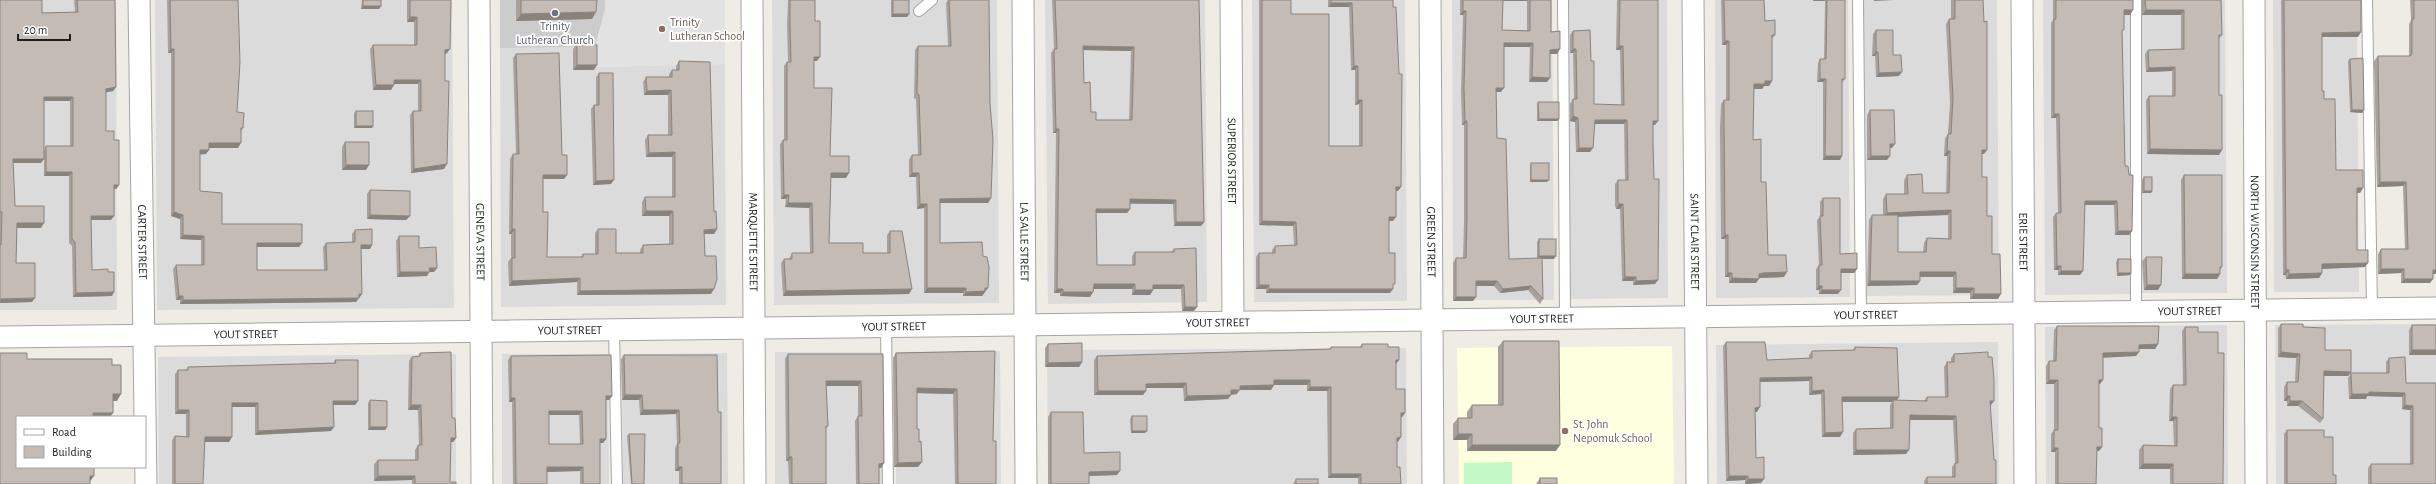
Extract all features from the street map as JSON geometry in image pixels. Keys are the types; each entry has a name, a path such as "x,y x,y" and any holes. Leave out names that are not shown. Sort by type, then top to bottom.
{"street":[{"name":"CARTER STREET","path":"139,0 146,335 146,484"},
{"name":"GENEVA STREET","path":"479,0 482,484"},
{"name":"MARQUETTE STREET","path":"752,0 755,484"},
{"name":"LA SALLE STREET","path":"1023,0 1026,484"},
{"name":"SUPERIOR STREET","path":"1231,0 1233,322"},
{"name":"GREEN STREET","path":"1430,0 1433,484"},
{"name":"SAINT CLAIR STREET","path":"1693,0 1697,484"},
{"name":"ERIE STREET","path":"2022,0 2025,484"},
{"name":"NORTH WISCONSIN STREET","path":"2254,0 2256,484"},
{"name":"YOUT STREET","path":"0,337 2436,308"}],"lane":[{"path":"918,11 932,0"},
{"path":"1563,0 1565,318"},
{"path":"1858,0 1861,315"},
{"path":"2136,0 2136,312"},
{"path":"2367,0 2372,309"},
{"path":"886,326 888,484"},
{"path":"614,330 616,484"}],"shaded area":[{"path":"0,0 116,0 117,310 0,310"},
{"path":"155,0 452,0 454,308 157,310"},
{"path":"500,0 605,0 605,10 595,47 500,48"},
{"name":"Trinity Lutheran School","path":"605,0 725,0 725,64 595,67 595,47 605,10"},
{"path":"772,0 997,0 999,303 774,305"},
{"path":"1045,0 1205,0 1207,302 1048,304"},
{"path":"1252,0 1405,0 1407,301 1254,302"},
{"path":"1452,0 1552,0 1554,300 1453,300"},
{"path":"1567,0 1667,0 1668,298 1568,299"},
{"path":"1715,0 1848,0 1850,297 1716,298"},
{"path":"1863,0 1997,0 1999,295 1865,296"},
{"path":"2043,0 2130,0 2132,294 2045,295"},
{"path":"2141,0 2225,0 2227,293 2142,293"},
{"path":"2273,0 2357,0 2359,292 2274,292"},
{"path":"595,47 595,67 725,64 726,305 501,307 500,48"},
{"path":"2436,324 2436,484 2276,484 2275,325"},
{"path":"2227,325 2228,484 2046,484 2045,327"},
{"path":"1998,342 1999,484 1717,484 1716,345"},
{"name":"St. John Nepomuk School","path":"1672,346 1674,484 1459,484 1457,348"},
{"path":"1406,348 1407,484 1048,484 1047,350"},
{"path":"1000,351 1001,484 896,484 895,352"},
{"path":"775,352 881,352 882,484 775,484"},
{"path":"727,353 728,484 623,484 622,354"},
{"path":"456,354 456,484 159,484 158,357"},
{"path":"502,354 608,354 609,484 502,484"}],"green space":[{"path":"1512,462 1512,484 1464,484 1464,463"}],"building":[{"path":"0,0 42,0 42,13 78,12 77,0 115,0 116,87 106,89 106,131 114,131 114,140 119,140 119,185 114,185 114,216 91,216 92,270 108,269 108,272 114,272 114,292 76,293 75,242 72,239 72,172 46,172 46,146 73,146 73,97 44,97 44,159 13,159 15,206 44,206 44,223 17,223 16,263 35,263 35,298 1,299 0,302 0,245 2,212 0,212"},
{"path":"170,0 238,0 240,62 237,112 244,113 243,128 241,128 241,143 209,143 209,150 200,150 200,191 222,193 222,224 302,224 302,243 257,243 257,270 327,270 326,243 355,242 355,230 372,229 372,245 361,245 362,294 359,294 359,298 183,300 183,296 179,296 176,265 204,265 204,236 183,235 183,215 174,212 174,49 171,49"},
{"path":"363,0 381,0 381,6 363,6"},
{"path":"410,0 451,0 450,49 445,50 445,81 449,81 447,164 414,169 413,111 421,111 421,80 394,80 394,85 376,85 373,45 417,45 417,17 410,17"},
{"path":"521,0 597,0 596,12 521,14"},
{"path":"790,0 815,0 815,21 820,21 820,57 814,57 814,88 832,88 830,156 849,156 849,173 831,173 829,243 863,243 863,253 890,253 890,231 902,231 912,289 786,291 784,259 792,259 792,253 813,253 812,203 788,203 789,195 784,195 783,140 787,140 787,62 791,62"},
{"path":"893,0 909,0 909,14 893,14"},
{"path":"949,0 989,0 990,103 993,140 991,198 940,199 940,243 982,242 983,256 987,257 989,267 988,288 985,288 985,291 966,292 966,288 927,288 927,204 920,204 919,173 912,173 912,155 921,155 919,95 917,93 918,46 951,46"},
{"path":"1055,0 1199,0 1204,222 1176,222 1176,200 1130,199 1130,209 1096,209 1097,265 1135,265 1135,252 1174,252 1174,249 1196,248 1197,307 1185,307 1184,285 1153,285 1153,290 1135,290 1135,284 1094,284 1093,292 1063,292 1063,289 1057,289 1059,129 1056,129 1054,49 1057,49","holes":["1083,46 1134,47 1132,120 1096,120 1096,112 1091,112 1090,82 1084,83"]},
{"path":"1262,0 1291,0 1291,14 1329,14 1329,146 1362,146 1362,100 1358,100 1358,66 1354,66 1352,3 1331,3 1331,0 1393,0 1393,7 1396,7 1399,74 1402,74 1401,187 1396,187 1396,217 1389,217 1389,253 1395,253 1395,284 1393,284 1393,289 1269,289 1269,285 1259,285 1259,253 1275,253 1275,246 1297,245 1296,222 1262,221"},
{"path":"1463,0 1503,0 1502,30 1530,31 1530,0 1551,0 1551,32 1560,31 1560,49 1550,50 1550,78 1532,77 1533,43 1504,43 1504,88 1496,88 1497,138 1506,139 1509,259 1542,258 1543,299 1531,286 1503,289 1497,281 1476,281 1476,297 1456,297 1456,258 1466,258 1467,217 1467,121 1465,121 1464,88 1466,11 1463,11"},
{"path":"1620,0 1658,0 1658,121 1653,121 1653,147 1654,179 1659,179 1658,280 1636,281 1636,277 1625,277 1623,204 1619,204 1618,202 1618,180 1628,180 1627,120 1595,120 1593,148 1579,148 1578,118 1573,116 1573,99 1577,99 1576,49 1573,49 1573,31 1590,30 1591,61 1594,61 1594,104 1624,105 1623,46 1619,46"},
{"path":"1724,0 1764,0 1765,21 1775,20 1775,35 1772,35 1772,81 1765,81 1765,84 1754,84 1753,140 1761,139 1761,182 1766,182 1768,255 1786,255 1787,272 1759,274 1759,279 1732,278 1732,273 1728,273 1728,235 1725,235 1724,100 1729,100 1729,41 1725,41"},
{"path":"1827,0 1845,0 1845,79 1842,79 1842,156 1825,156 1826,79 1820,79 1820,59 1826,59"},
{"path":"1955,0 1983,0 1984,22 1987,21 1987,150 1982,150 1982,177 1987,177 1987,216 1992,216 1992,254 2000,254 2001,294 1974,294 1974,288 1956,288 1956,272 1920,272 1920,281 1870,281 1872,215 1898,215 1898,252 1926,252 1927,238 1951,239 1951,210 1887,213 1886,194 1908,194 1907,175 1922,174 1923,193 1949,193 1950,151 1947,151 1948,134 1951,134 1953,98 1949,19 1955,19"},
{"path":"2056,0 2133,0 2133,10 2124,10 2124,30 2122,30 2125,166 2128,166 2129,175 2133,175 2132,231 2118,231 2117,201 2085,201 2083,271 2061,271 2061,266 2057,266 2056,213 2061,213 2059,114 2054,114 2054,19 2056,19"},
{"path":"2145,0 2221,0 2222,35 2219,35 2219,95 2222,95 2222,150 2150,149 2149,96 2175,96 2175,67 2149,68 2148,50 2184,49 2184,10 2146,10"},
{"path":"2284,0 2361,0 2361,32 2322,33 2322,91 2324,91 2324,99 2335,99 2336,170 2363,170 2363,188 2357,188 2357,250 2368,250 2368,263 2322,264 2322,273 2289,274 2289,270 2286,270"},
{"path":"2414,0 2436,0 2436,270 2433,270 2433,279 2404,279 2404,269 2381,269 2381,249 2408,249 2406,182 2380,182 2378,56 2410,56 2412,54 2412,19 2414,19"},
{"path":"1876,30 1893,30 1893,55 1901,55 1902,72 1879,73 1878,52 1876,52"},
{"path":"577,44 597,45 597,65 577,65"},
{"path":"559,53 562,155 567,155 567,175 543,175 543,212 548,212 547,257 583,257 583,254 598,254 598,229 616,229 616,253 643,253 643,245 673,244 673,211 646,211 645,197 675,197 675,152 649,153 648,135 672,135 671,90 647,91 646,77 672,77 672,70 679,70 679,61 710,62 714,212 716,211 717,229 704,230 705,256 716,256 717,279 714,289 580,291 580,278 512,281 512,258 515,258 515,229 512,229 513,154 519,154 516,54"},
{"path":"2363,58 2364,110 2352,110 2350,59"},
{"path":"599,73 613,73 614,180 596,181 594,105 599,105"},
{"path":"1538,102 1559,102 1559,119 1539,119"},
{"path":"1870,110 1894,110 1895,144 1890,144 1890,156 1871,156"},
{"path":"356,111 373,111 373,126 356,126"},
{"path":"345,142 369,142 369,165 346,165"},
{"path":"1531,163 1549,163 1549,180 1531,180"},
{"path":"2184,175 2222,175 2222,267 2220,267 2220,274 2185,274"},
{"path":"2144,177 2152,177 2152,191 2144,191"},
{"path":"370,190 410,191 410,216 370,215"},
{"path":"1823,198 1840,198 1840,254 1857,253 1857,269 1841,269 1841,290 1822,290 1822,286 1819,286 1819,265 1822,265 1820,216 1823,216"},
{"path":"399,236 419,236 419,248 436,247 437,268 429,268 430,272 400,272"},
{"path":"1539,239 1556,239 1556,256 1539,256"},
{"path":"2146,257 2162,257 2161,285 2147,285"},
{"path":"2118,259 2131,259 2131,273 2118,273"},
{"path":"2281,324 2303,324 2303,327 2325,328 2325,350 2351,350 2351,372 2324,371 2323,419 2302,401 2290,401 2290,396 2287,396 2287,382 2298,382 2300,354 2281,352"},
{"path":"2412,325 2436,325 2436,350 2412,350"},
{"path":"2057,326 2159,326 2158,344 2139,345 2139,352 2103,353 2103,380 2099,380 2099,428 2102,428 2102,447 2097,447 2096,484 2058,484 2058,448 2054,448 2054,430 2058,430 2058,380 2049,380 2049,361 2056,361"},
{"path":"2185,327 2198,327 2198,332 2218,332 2218,353 2224,353 2223,484 2173,484 2173,464 2143,464 2143,445 2177,446 2177,417 2172,417 2173,385 2186,385"},
{"path":"1503,341 1559,341 1560,445 1472,445 1472,434 1458,434 1458,418 1472,418 1472,405 1503,405"},
{"path":"1726,342 1765,342 1767,360 1812,358 1812,351 1855,350 1855,347 1897,348 1899,397 1842,397 1843,432 1825,433 1824,390 1812,391 1812,377 1760,378 1760,407 1755,408 1756,458 1764,457 1764,479 1748,479 1748,476 1729,476"},
{"path":"1082,343 1082,362 1048,363 1048,344"},
{"path":"1362,344 1388,344 1388,347 1399,347 1399,360 1396,360 1396,389 1405,389 1405,413 1401,413 1401,437 1397,438 1397,467 1400,467 1401,484 1361,484 1361,474 1331,474 1331,387 1310,387 1310,380 1274,380 1274,385 1240,386 1240,390 1231,390 1231,395 1187,396 1186,383 1146,384 1146,391 1098,391 1097,356 1331,349 1331,347 1362,347"},
{"path":"995,351 993,441 996,441 996,484 958,484 957,389 917,388 917,429 919,429 919,442 921,441 922,462 898,463 896,353"},
{"path":"451,352 452,418 455,418 456,438 451,438 450,482 456,482 456,484 415,484 415,476 378,476 378,460 418,460 418,445 422,445 421,405 411,405 412,357 420,356 420,353"},
{"path":"1988,352 1988,357 1992,357 1994,379 1994,401 1990,401 1994,460 1996,460 1996,484 1927,484 1927,477 1955,477 1955,463 1958,463 1956,416 1910,415 1909,450 1856,450 1856,429 1893,428 1893,400 1927,401 1927,397 1948,397 1947,362 1954,362 1954,354"},
{"path":"0,353 27,353 27,359 112,359 112,365 121,365 121,394 113,394 113,413 93,413 93,416 16,416 16,468 94,468 94,476 90,476 90,484 0,484"},
{"path":"788,354 883,354 884,463 879,464 879,484 859,484 858,416 862,416 861,381 826,381 828,426 826,426 826,484 792,484 792,457 789,457"},
{"path":"611,355 612,396 606,396 606,439 600,439 600,484 583,484 583,467 547,467 547,484 516,484 515,398 511,398 511,356","holes":["549,411 582,411 583,444 549,444"]},
{"path":"624,355 717,355 718,412 721,412 721,484 682,484 682,467 678,467 678,443 680,443 679,410 643,410 642,395 625,395"},
{"path":"2405,357 2406,383 2436,383 2436,484 2371,484 2371,464 2413,464 2413,406 2405,405 2405,393 2369,392 2369,394 2352,394 2351,373 2389,373 2389,358"},
{"path":"335,360 358,360 358,401 333,401 334,427 258,431 258,403 232,403 232,437 205,437 203,484 175,484 175,436 189,437 189,410 178,410 178,370 188,370 188,367 336,363"},
{"path":"370,400 387,401 387,427 370,427"},
{"path":"1051,412 1083,412 1084,453 1120,452 1120,471 1089,472 1089,484 1051,484"},
{"path":"1132,416 1147,416 1147,431 1132,431"},
{"path":"2287,430 2324,430 2324,437 2333,437 2333,475 2336,475 2336,484 2287,484"},
{"path":"629,434 645,434 644,484 632,484"},
{"path":"1540,478 1557,478 1557,484 1540,484"},
{"path":"1296,479 1318,479 1318,484 1296,484"}],"place":[{"name":"Trinity Lutheran Church","path":"555,13"},
{"name":"Trinity Lutheran School","path":"662,29"},
{"name":"St. John Nepomuk School","path":"1565,431"}]}
